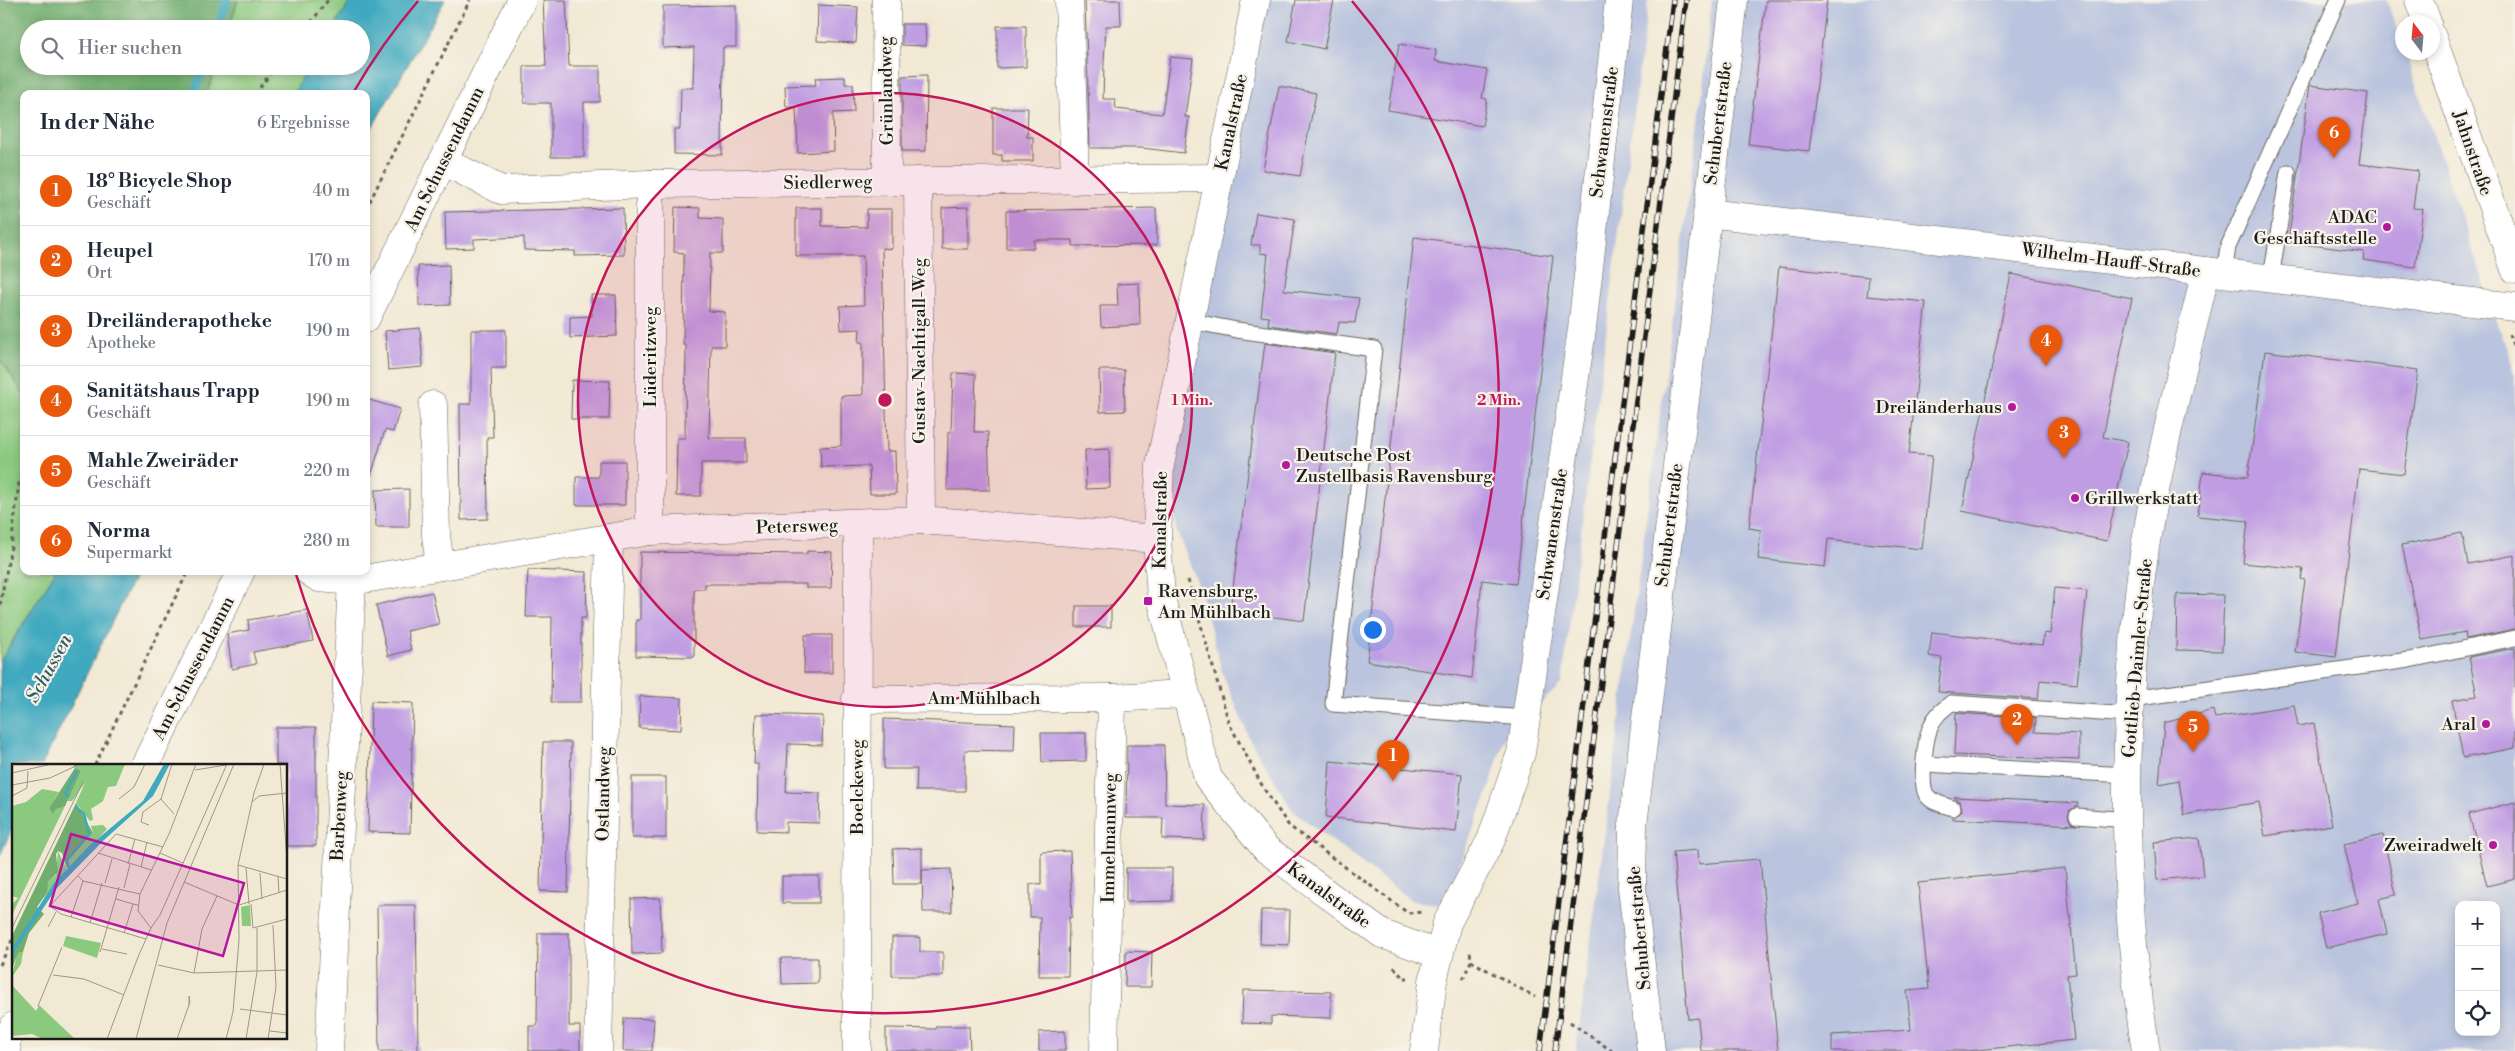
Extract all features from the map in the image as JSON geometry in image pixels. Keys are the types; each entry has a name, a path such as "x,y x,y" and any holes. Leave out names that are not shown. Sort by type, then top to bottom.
{"street":[{"name":"Am Schussendamm","path":"370,310 522,0"},
{"name":"Grünlandweg","path":"886,0 888,182"},
{"path":"1069,0 1075,180"},
{"name":"Kanalstraße","path":"1256,0 1160,465 1157,539 1161,598 1184,694 1208,778 1266,849 1382,934 1438,954"},
{"name":"Schwanenstraße","path":"1424,1051 1438,954 1447,923 1491,840 1521,753 1582,329 1620,0"},
{"name":"Schubertstraße","path":"1651,1051 1632,888 1632,825 1734,0"},
{"path":"2419,0 2424,15"},
{"name":"Jahnstraße","path":"2440,59 2515,269"},
{"name":"Siedlerweg","path":"443,161 501,190 650,184 1219,178"},
{"name":"Gustav-Nachtigall-Weg","path":"918,181 921,520"},
{"name":"Lüderitzweg","path":"650,184 650,531"},
{"name":"Wilhelm-Hauff-Straße","path":"1707,213 2515,306"},
{"name":"Gottlieb-Daimler-Straße","path":"2146,1051 2133,938 2128,820 2130,707 2139,591 2160,466 2215,272"},
{"path":"433,406 436,536 440,566"},
{"name":"Petersweg","path":"314,575 319,578 352,581 650,531 921,520 1157,539"},
{"name":"Boelckeweg","path":"856,1051 858,524"},
{"name":"Ostlandweg","path":"598,1051 609,538"},
{"name":"Am Schussendamm","path":"145,764 239,575"},
{"name":"Barbenweg","path":"329,1051 352,581"},
{"path":"1112,698 1184,694"},
{"name":"Am Mühlbach","path":"856,699 1112,698"},
{"name":"Immelmannweg","path":"1104,1051 1112,698"},
{"path":"7,1051 5,1043 12,1030"}],"lane":[{"path":"2215,272 2228,247 2338,0"},
{"path":"2271,278 2288,172"},
{"path":"1190,321 1237,330 1374,349 1333,704 1526,718"},
{"path":"1953,808 1936,803 1927,795 1923,783 1930,727 1938,713 1951,703 2130,707 2409,660 2515,638"},
{"path":"1924,764 2128,775"},
{"path":"2077,816 2128,820"}],"path":[{"path":"313,20 328,0"},
{"path":"370,201 470,0"},
{"path":"258,90 269,75"},
{"path":"0,605 11,547 20,481"},
{"path":"96,764 186,575"},
{"path":"1187,576 1229,723 1264,788 1289,826 1408,913 1427,912"},
{"path":"0,965 12,940"},
{"path":"1461,983 1471,961 1535,997"},
{"path":"1570,1022 1612,1051"}],"shaded area":[{"path":"1266,0 1648,0 1562,683 1504,739 1488,792 1452,882 1438,904 1412,901 1293,811 1250,740 1222,672 1201,592 1176,529 1172,481"},
{"path":"1712,0 2387,0 2395,25 2395,60 2407,60 2515,373 2515,1051 1576,1051 1702,97"}],"green space":[{"path":"0,0 238,0 232,20 20,20 20,75 213,75 208,90 20,90 20,389 0,359"},
{"path":"238,0 351,0 339,20 232,20"},
{"path":"213,75 305,75 295,90 208,90"},
{"path":"0,359 20,389 20,575 53,575 9,646 0,668"}],"water":[{"path":"351,0 445,0 370,131 370,90 295,90 305,75 370,75 370,20 339,20"},
{"name":"Schussen","path":"54,575 135,575 42,764 12,764 12,829 0,856 0,662"}],"building":[{"path":"543,0 566,0 569,66 600,66 600,102 584,102 584,157 551,157 551,103 524,103 524,66 546,66"},
{"path":"1085,0 1120,0 1121,26 1106,26 1104,63 1103,99 1115,99 1116,109 1162,114 1170,57 1193,59 1185,117 1189,117 1184,153 1141,148 1090,148"},
{"path":"1296,0 1334,0 1324,49 1288,41"},
{"path":"1766,0 1827,0 1809,151 1748,144"},
{"path":"736,5 736,47 723,47 722,155 674,154 674,129 680,129 681,88 693,88 694,47 663,48 663,6"},
{"path":"818,5 858,7 856,43 817,41"},
{"path":"902,24 925,24 926,46 902,45"},
{"path":"997,26 1026,26 1026,67 997,68"},
{"path":"1399,44 1436,50 1435,61 1487,70 1482,98 1487,99 1482,126 1388,110"},
{"path":"927,75 926,151 902,151 902,76"},
{"path":"845,77 845,84 853,84 854,112 833,113 834,151 798,153 796,107 786,107 785,86 816,85 815,78"},
{"path":"2310,85 2368,93 2359,164 2418,171 2413,208 2423,209 2415,267 2363,260 2364,252 2288,242"},
{"path":"1279,86 1316,93 1300,176 1263,170"},
{"path":"993,108 1028,108 1027,137 1033,137 1033,161 1002,161 1002,155 993,155"},
{"path":"675,207 700,208 700,218 723,219 723,253 710,253 709,311 725,312 725,346 711,346 709,438 746,438 746,463 701,463 701,496 676,496 677,438 685,438 686,345 683,345 684,253 674,252"},
{"path":"968,207 968,249 942,249 942,208"},
{"path":"623,208 624,255 575,256 575,251 524,250 524,237 474,239 474,248 446,249 445,212"},
{"path":"796,208 822,208 822,226 867,227 867,209 892,209 892,249 882,248 887,451 895,451 896,494 870,494 869,466 821,467 820,447 841,446 841,396 863,395 863,342 859,342 860,329 841,330 840,306 864,305 863,256 796,256"},
{"path":"1156,208 1157,245 1073,246 1073,240 1034,240 1034,248 1006,248 1006,211"},
{"path":"1256,213 1295,219 1284,290 1359,298 1355,323 1339,322 1337,334 1268,325 1269,317 1261,316 1268,254 1260,253 1260,245 1251,245"},
{"path":"1414,237 1553,256 1516,584 1482,580 1472,678 1367,661"},
{"path":"449,265 450,305 419,306 418,266"},
{"path":"1779,267 1869,277 1867,296 1926,302 1909,454 1932,456 1922,549 1828,539 1825,567 1758,559 1761,530 1749,528"},
{"name":"Dreiländerhaus","path":"2011,274 2132,298 2103,437 2128,442 2107,541 1962,511"},
{"path":"1139,283 1140,325 1101,327 1100,306 1118,306 1117,284"},
{"path":"591,295 616,295 617,336 570,338 570,317 592,316"},
{"path":"420,328 423,367 388,370 385,331"},
{"path":"471,330 506,330 506,368 491,368 493,437 487,437 488,519 461,520 460,404 471,404"},
{"name":"Deutsche Post Zustellbasis Ravensburg","path":"1265,343 1335,353 1304,621 1230,611"},
{"path":"2265,351 2418,370 2404,474 2359,469 2336,657 2295,652 2305,580 2301,579 2303,569 2243,563 2248,521 2198,516 2203,472 2248,477"},
{"path":"1099,370 1124,370 1125,411 1100,412"},
{"path":"953,373 976,374 974,432 988,432 990,490 947,490 948,432 951,432"},
{"path":"572,380 610,381 609,419 571,419"},
{"path":"370,400 400,409 393,432 385,430 371,476"},
{"path":"1109,449 1110,488 1086,489 1085,450"},
{"path":"599,461 625,461 625,505 576,505 576,477 599,477"},
{"path":"409,489 409,527 376,527 375,490"},
{"path":"2462,533 2468,564 2515,555 2515,629 2466,639 2465,632 2422,640 2402,545"},
{"path":"807,551 832,552 831,588 806,588 806,584 705,584 705,589 694,589 694,657 636,656 636,620 640,620 640,552 807,554"},
{"path":"528,570 587,572 586,618 581,618 581,702 551,702 552,617 526,617"},
{"path":"2055,588 2087,591 2077,684 2040,680 2038,699 1938,692 1942,658 1929,656 1932,632 2042,645 2044,633 2050,634"},
{"path":"432,592 439,624 407,631 411,650 388,656 376,605"},
{"path":"2177,594 2224,595 2222,651 2176,650"},
{"path":"1076,606 1111,606 1111,627 1076,627"},
{"path":"307,610 313,641 253,652 256,664 232,669 227,634 249,630 248,620"},
{"path":"805,635 832,635 832,673 804,673"},
{"name":"Aral","path":"2515,648 2515,748 2463,758 2452,700 2477,696 2469,657"},
{"path":"640,696 682,698 681,730 639,728"},
{"path":"371,701 413,703 410,833 368,832"},
{"path":"2294,705 2298,726 2314,723 2332,825 2265,836 2259,802 2184,815 2179,780 2159,784 2164,723 2213,710 2215,718"},
{"path":"1956,713 2036,718 2035,732 2079,734 2079,760 1954,755"},
{"path":"756,714 823,716 822,745 788,744 786,792 820,793 819,823 786,822 786,832 757,831 758,764 754,764"},
{"path":"884,719 1015,724 1014,751 965,750 965,791 916,791 917,769 884,769"},
{"path":"276,727 316,727 316,846 288,846 288,764 276,764"},
{"path":"1041,733 1086,733 1086,761 1042,762"},
{"path":"543,742 571,742 568,892 540,891"},
{"path":"1127,745 1164,745 1165,804 1205,805 1204,840 1162,839 1163,818 1126,818"},
{"path":"1330,761 1462,774 1456,832 1326,817"},
{"path":"632,777 666,777 666,838 632,838"},
{"path":"1954,797 2078,803 2077,807 2070,810 2068,816 2071,823 2077,825 1952,819 1962,810 1960,802"},
{"path":"2515,802 2515,879 2487,886 2469,814"},
{"path":"2383,835 2396,895 2379,899 2387,934 2326,948 2318,913 2358,903 2344,844"},
{"path":"2199,838 2203,876 2157,880 2154,842"},
{"path":"922,848 922,884 894,884 893,849"},
{"path":"1698,850 1699,864 1760,859 1778,1051 1701,1051 1698,1018 1688,1019 1673,852"},
{"path":"1070,851 1072,917 1069,917 1068,976 1039,976 1040,917 1030,917 1030,884 1041,885 1041,852"},
{"path":"1126,868 1172,868 1172,901 1126,902"},
{"path":"2065,868 2076,974 2067,975 2074,1040 1968,1051 1832,1051 1832,1035 1911,1030 1907,991 1929,989 1918,883"},
{"path":"951,869 952,912 923,912 922,870"},
{"path":"782,876 819,876 819,903 782,903"},
{"path":"660,898 662,953 632,954 631,899"},
{"path":"377,905 416,905 418,1051 379,1051"},
{"path":"1261,910 1290,910 1289,945 1260,944"},
{"path":"538,933 569,933 569,1026 580,1026 580,1051 529,1051 529,1026 537,1026"},
{"path":"892,937 920,937 920,952 943,952 943,976 892,976"},
{"path":"1126,951 1152,952 1151,987 1125,987"},
{"path":"781,958 818,958 818,983 782,984"},
{"path":"1243,990 1331,992 1331,1018 1271,1016 1271,1024 1242,1023"},
{"path":"624,1018 654,1019 652,1051 623,1051"},
{"path":"936,1026 969,1026 970,1051 886,1051 886,1028 936,1029"},
{"path":"1065,1031 1065,1051 1039,1051 1039,1032"}],"waterway":[{"path":"220,20 227,0"},
{"path":"195,90 201,75"}],"railway":[{"path":"1540,1051 1673,0"},
{"path":"1555,1051 1686,0"}],"place":[{"name":"Norma","path":"2334,158"},
{"name":"ADAC Geschäftsstelle","path":"2387,227"},
{"name":"Sanitätshaus Trapp","path":"2046,366"},
{"name":"Dreiländerhaus","path":"2012,407"},
{"name":"Dreiländerapotheke","path":"2064,458"},
{"name":"Deutsche Post Zustellbasis Ravensburg","path":"1286,465"},
{"name":"Grillwerkstatt","path":"2075,498"},
{"name":"Ravensburg, Am Mühlbach","path":"1148,601"},
{"name":"Aral","path":"2486,724"},
{"name":"Heupel","path":"2017,745"},
{"name":"Mahle Zweiräder","path":"2193,752"},
{"name":"18° Bicycle Shop","path":"1393,781"},
{"name":"Zweiradwelt","path":"2493,845"}]}
